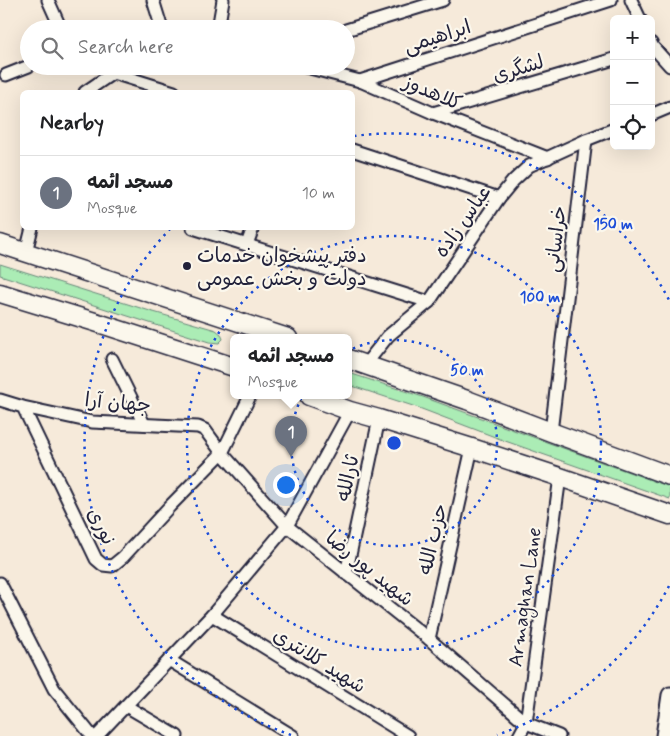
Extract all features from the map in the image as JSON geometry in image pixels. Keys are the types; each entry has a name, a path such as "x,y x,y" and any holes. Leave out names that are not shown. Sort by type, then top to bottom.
{"main road":[{"path":"0,244 246,332 260,334"},
{"path":"0,293 230,365"},
{"path":"357,362 467,400 670,476"},
{"path":"317,399 350,411 472,448 670,515"},
{"path":"664,736 670,695"}],"street":[{"path":"48,0 57,20"},
{"path":"153,0 159,20"},
{"path":"355,27 444,0"},
{"name":"ابراهیمی","path":"360,81 611,0"},
{"path":"632,0 638,15"},
{"path":"221,20 226,1"},
{"path":"655,49 670,66"},
{"name":"لشگری","path":"433,113 611,60"},
{"path":"6,75 20,70"},
{"path":"88,90 110,75"},
{"path":"119,75 168,90"},
{"name":"کلاهدوز","path":"337,75 360,81 433,113 548,158"},
{"path":"655,113 670,107"},
{"name":"عباس زاده","path":"357,362 429,302 500,198 513,181 529,166 586,140 610,131"},
{"name":"خراسانی","path":"551,432 586,140"},
{"path":"355,151 500,198"},
{"path":"26,252 32,230"},
{"path":"200,230 429,302"},
{"path":"247,244 252,230"},
{"path":"112,359 144,424"},
{"path":"222,453 249,399"},
{"name":"جهان آرا","path":"0,400 92,422 198,427 205,430 222,453"},
{"name":"نوری","path":"23,407 96,559 103,565 112,566 123,557 222,453"},
{"path":"97,736 212,615 287,526 350,411"},
{"name":"ثارالله","path":"346,574 379,419"},
{"name":"حزب الله","path":"428,639 472,448"},
{"name":"شهید پور رضا","path":"222,453 287,526 428,639 526,723 558,736"},
{"name":"Armaghan Lane","path":"526,723 560,477"},
{"path":"0,583 54,689 92,736"},
{"name":"شهید کلانتری","path":"212,615 408,736"},
{"path":"169,660 293,736"},
{"path":"126,706 177,736"},
{"path":"519,736 526,723"}],"green space":[{"path":"0,264 216,330 223,339 219,343 209,342 0,275"},
{"path":"352,374 423,397 670,487 670,499 508,442 419,408 352,386"}],"place":[{"name":"دفتر پیشخوان خدمات دولت و بخش عمومی","path":"187,266"},
{"name":"مسجد ائمه","path":"291,457"}]}
